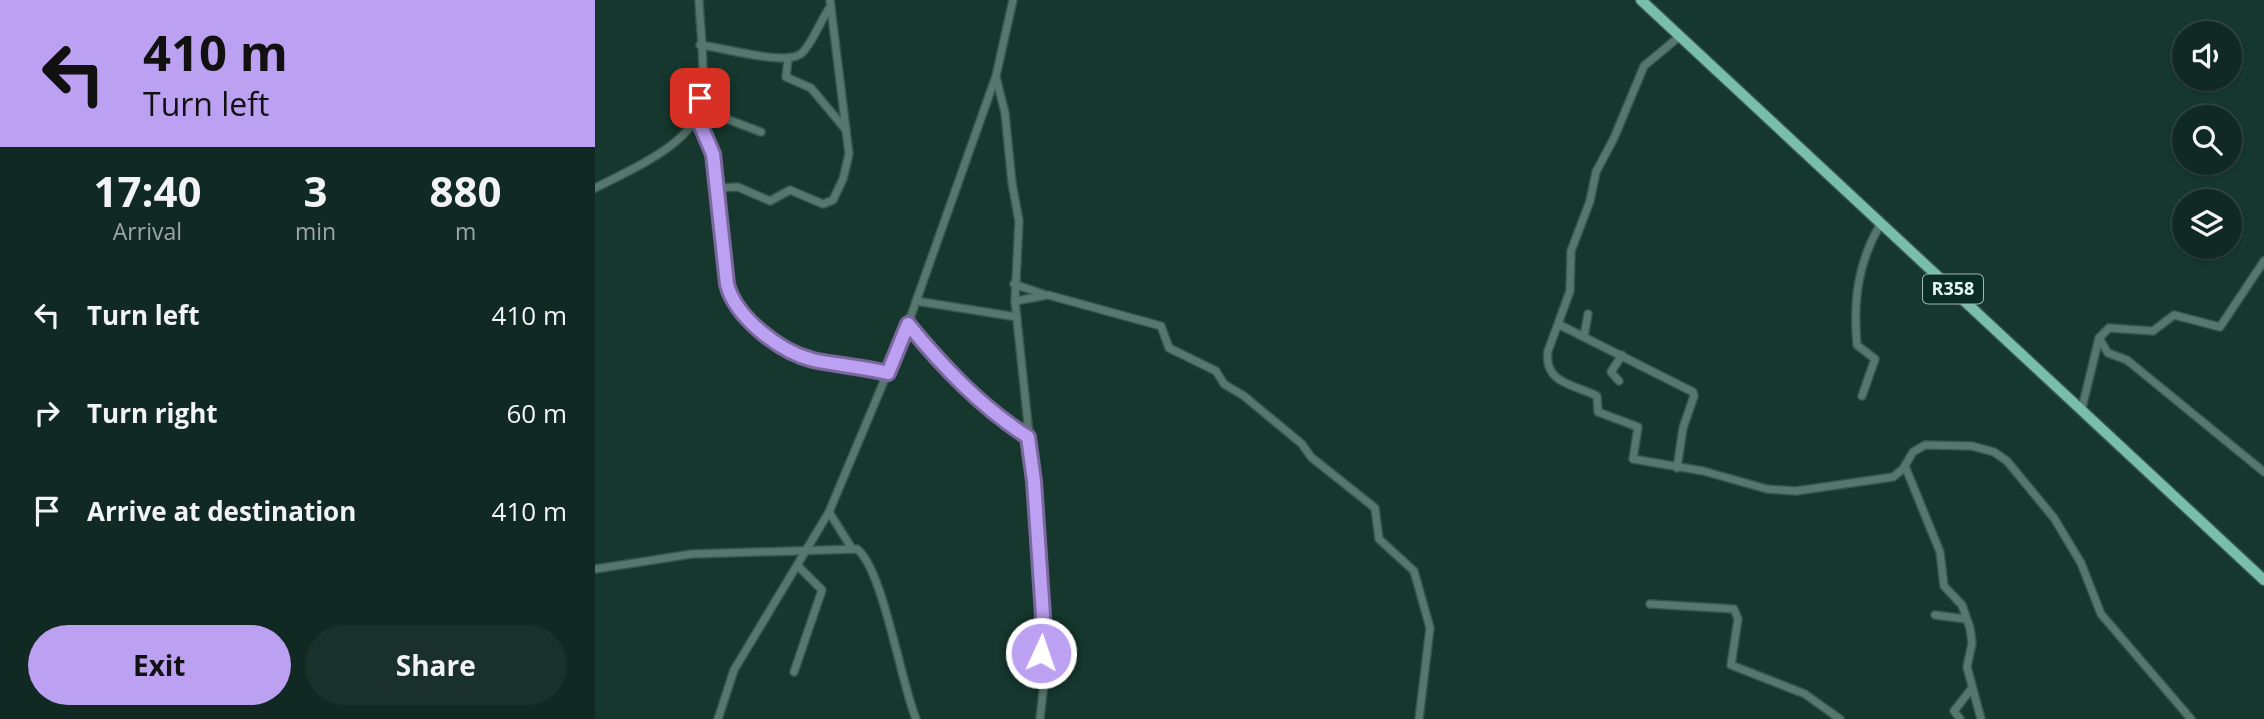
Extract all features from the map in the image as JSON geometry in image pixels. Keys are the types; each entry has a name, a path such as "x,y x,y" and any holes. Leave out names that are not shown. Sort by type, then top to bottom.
{"main road":[{"name":"R358","path":"1641,0 2264,580"}],"street":[{"path":"699,0 701,86 697,115 713,154 730,299 740,311 774,339 805,357 888,373"},
{"path":"718,719 734,670 829,512 888,373 996,76 1013,0"},
{"path":"700,45 788,59 799,56 830,3"},
{"path":"717,188 739,187 770,201 790,190 823,204 830,203 846,169 849,154 830,3"},
{"path":"1679,36 1644,66 1614,138 1596,172 1590,201 1572,246 1572,280 1560,326 1547,357 1558,380 1595,395 1598,412 1638,427 1633,459 1703,471 1767,489 1796,491 1824,488 1847,481 1893,477 1905,466 1913,452 1927,445 1978,446 2007,461 2049,512 2075,551 2101,614 2192,719"},
{"path":"788,59 786,78 811,88 846,130"},
{"path":"996,76 1005,113 1011,183 1019,220 1014,284 1034,481 1043,615 1041,655 1045,673 1040,719"},
{"path":"697,115 724,118 761,132"},
{"path":"595,188 661,152 697,115"},
{"path":"1863,396 1875,359 1857,345 1856,286 1867,251 1881,223"},
{"path":"2082,408 2099,338 2114,326 2156,331 2174,315 2220,327 2264,261"},
{"path":"1014,284 1043,295 1161,326 1169,348 1216,371 1224,384 1244,396 1302,444 1311,457 1375,508 1378,539 1414,571 1430,628 1419,719"},
{"path":"1015,301 1043,295"},
{"path":"916,301 1017,317"},
{"path":"1584,336 1588,314"},
{"path":"908,324 933,355 991,412 1028,437"},
{"path":"1560,326 1622,355 1694,394 1683,428 1677,468"},
{"path":"2099,338 2108,353 2127,360 2264,472"},
{"path":"1619,381 1611,372 1622,355"},
{"path":"1905,466 1940,552 1944,586 1962,605 1972,643 1967,667 1981,719"},
{"path":"829,512 851,547"},
{"path":"595,569 692,554 808,551 851,547 859,550 867,561 916,719"},
{"path":"794,672 823,590 798,566"},
{"path":"1650,604 1732,608 1738,619 1731,662 1734,667 1804,694 1840,719"},
{"path":"1935,615 1966,619"},
{"path":"1960,719 1954,711 1972,688"}],"route":[{"path":"700,98 697,117 713,154 718,224 727,284 730,299 740,311 764,332 805,357 888,373 908,324 933,355 991,412 1028,437 1034,481 1043,615 1041,653"}]}
